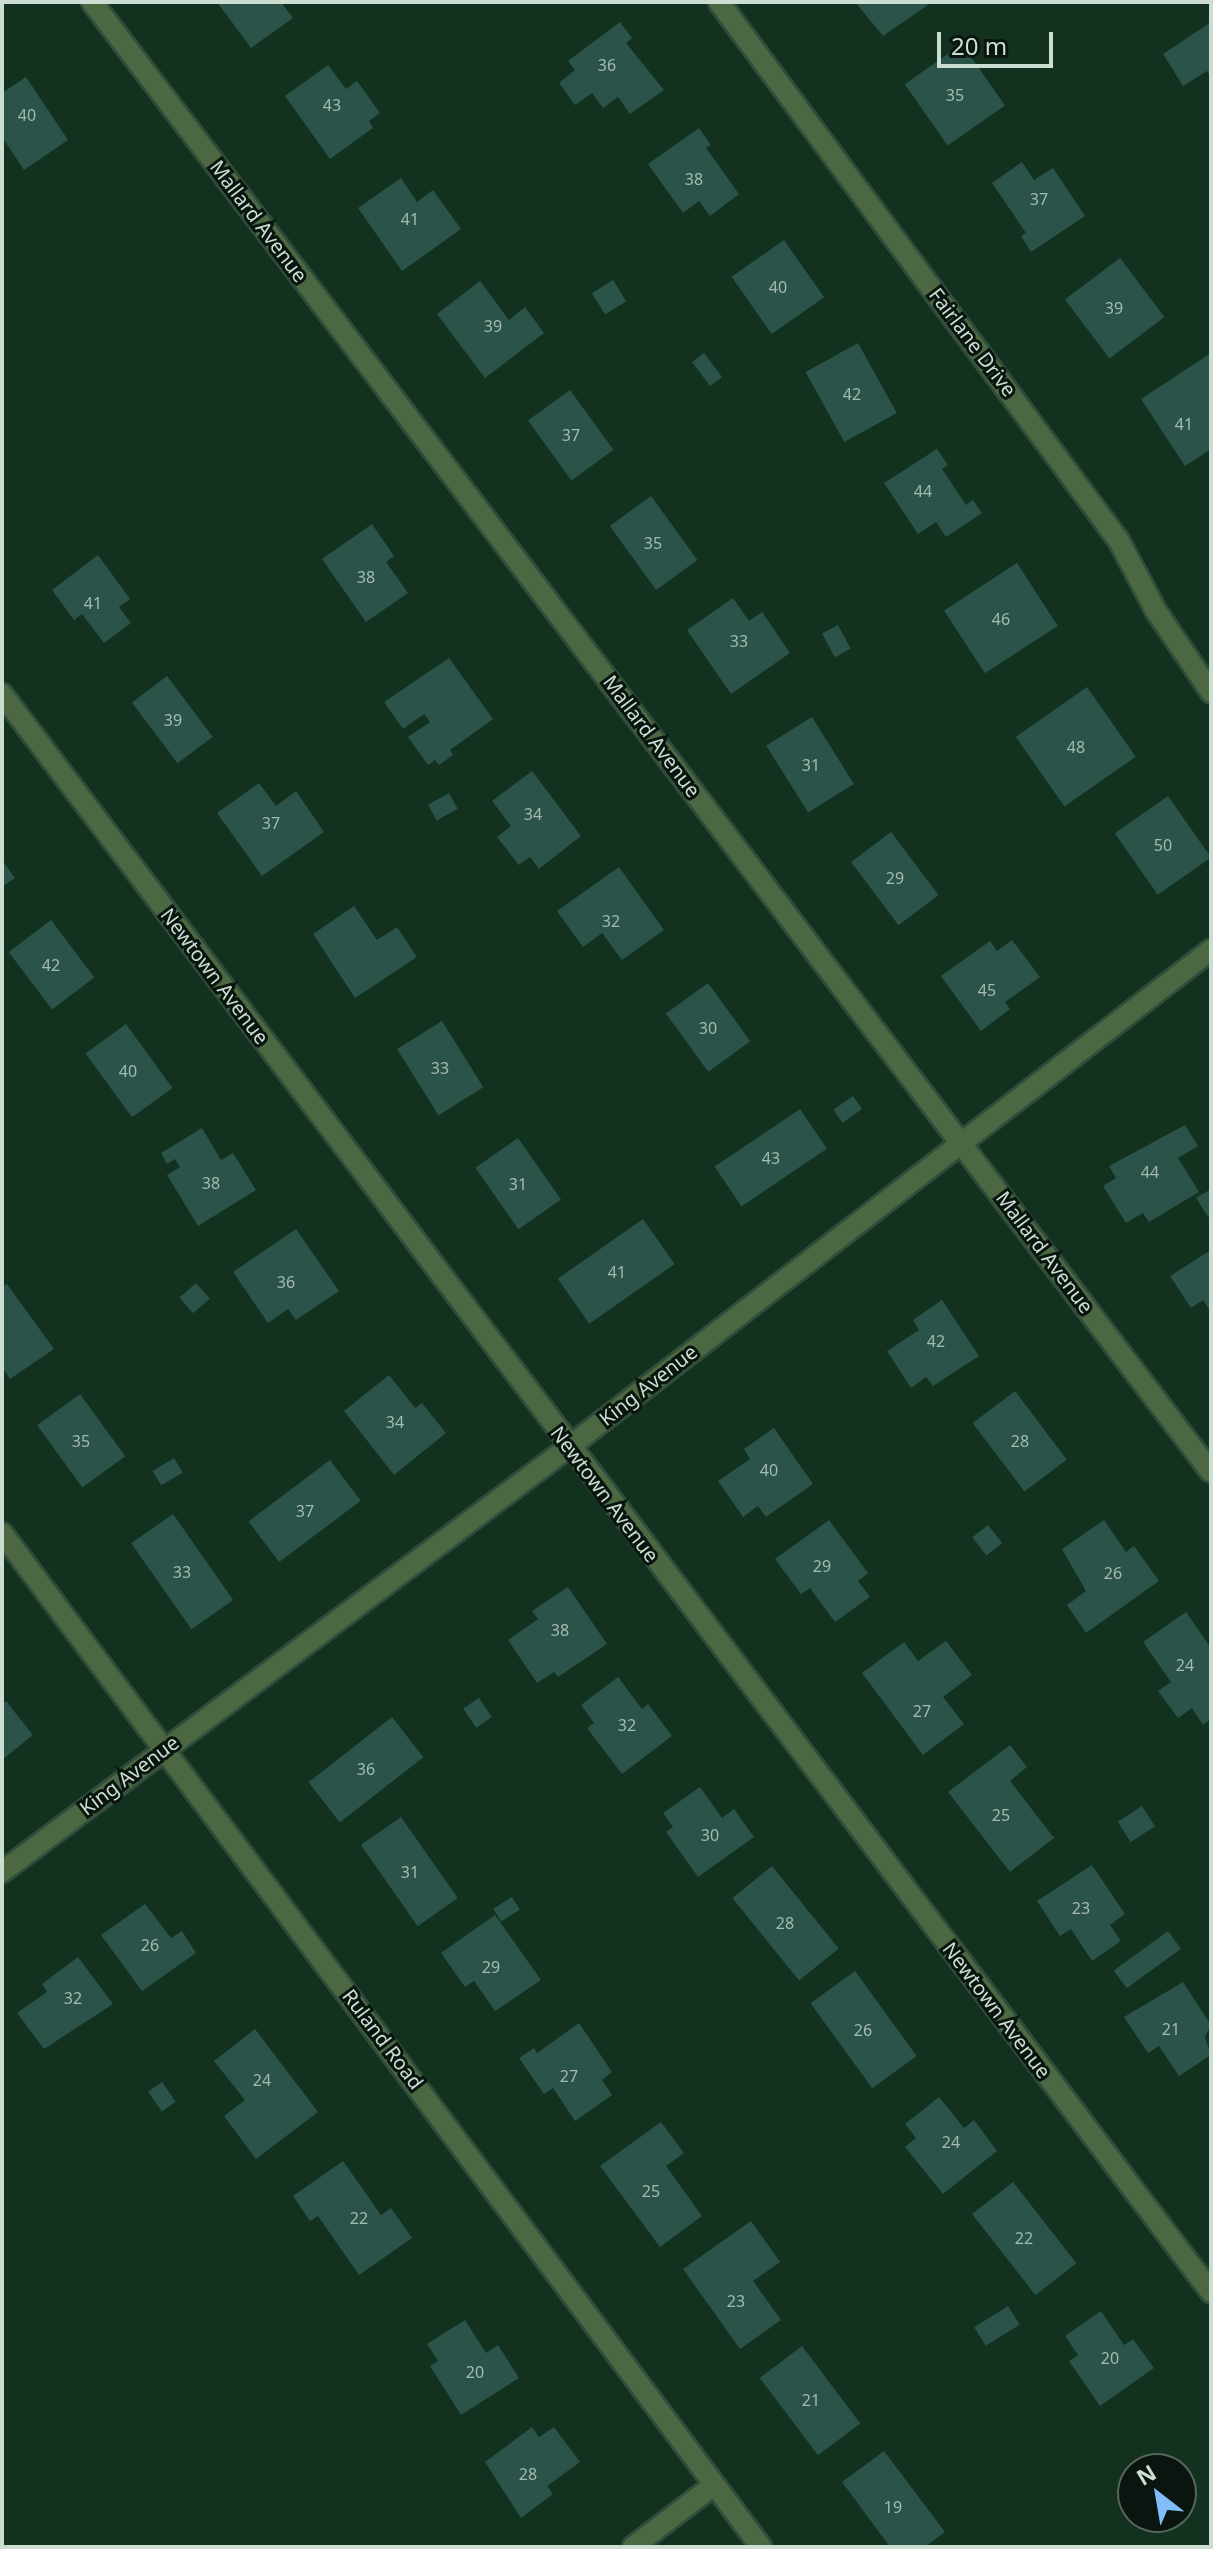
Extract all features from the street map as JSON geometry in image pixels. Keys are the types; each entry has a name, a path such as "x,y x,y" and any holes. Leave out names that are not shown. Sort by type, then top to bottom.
{"street":[{"name":"Mallard Avenue","path":"92,2 1211,1472"},
{"name":"Fairlane Drive","path":"719,2 1119,541 1156,611 1211,692"},
{"name":"Newtown Avenue","path":"2,694 1211,2292"},
{"name":"King Avenue","path":"2,1872 166,1746 569,1447 961,1140 1211,950"},
{"name":"Ruland Road","path":"2,1533 166,1746 761,2547"},
{"path":"633,2547 714,2485"}],"building":[{"path":"217,2 281,2 293,18 251,48"},
{"path":"855,2 926,2 928,5 883,36"},
{"path":"620,22 632,38 626,43 664,90 630,114 618,97 603,108 592,93 575,105 559,83 575,70 568,61"},
{"path":"1211,22 1211,77 1207,71 1183,86 1163,54"},
{"path":"962,44 1005,105 948,146 905,84"},
{"path":"328,65 346,89 357,81 380,113 369,121 373,128 330,159 285,96"},
{"path":"26,77 68,140 24,170 2,137 2,93"},
{"path":"699,128 711,145 706,148 739,194 710,216 699,201 683,213 648,164"},
{"path":"1022,162 1034,180 1053,168 1085,216 1031,252 1021,236 1026,233 992,183"},
{"path":"401,178 417,202 433,190 461,229 402,271 358,208"},
{"path":"784,240 824,297 772,334 732,277"},
{"path":"1120,258 1165,317 1109,359 1065,300"},
{"path":"613,280 626,301 605,314 592,293"},
{"path":"480,281 509,320 525,307 544,333 485,378 437,314"},
{"path":"858,343 897,413 844,442 806,372"},
{"path":"704,353 722,377 710,386 692,362"},
{"path":"1211,353 1211,449 1185,466 1141,399"},
{"path":"570,390 613,450 571,480 528,421"},
{"path":"937,449 948,465 942,469 966,505 973,500 982,513 946,537 936,522 918,534 884,483"},
{"path":"651,496 697,560 656,590 610,526"},
{"path":"372,524 394,556 386,562 408,593 366,622 322,559"},
{"path":"98,555 130,599 119,607 131,623 104,643 82,614 74,620 52,590"},
{"path":"1017,563 1058,626 985,673 944,610"},
{"path":"733,598 749,621 762,612 790,653 731,694 687,630"},
{"path":"838,625 851,649 835,657 822,633"},
{"path":"449,658 493,719 450,750 453,755 439,765 435,760 428,765 408,737 430,722 424,714 403,729 384,702"},
{"path":"167,676 213,737 178,763 132,702"},
{"path":"1087,687 1136,757 1064,807 1016,737"},
{"path":"812,717 854,784 808,813 766,746"},
{"path":"532,771 581,836 539,869 530,857 519,865 497,837 511,826 492,801"},
{"path":"259,783 276,806 296,791 324,832 262,876 217,813"},
{"path":"449,793 458,809 437,820 428,805"},
{"path":"1168,796 1211,857 1158,895 1115,833"},
{"path":"891,832 939,895 899,925 851,862"},
{"path":"2,860 15,878 2,887"},
{"path":"619,867 664,930 622,960 602,933 583,947 557,911"},
{"path":"354,906 377,940 397,927 417,957 355,998 313,934"},
{"path":"51,920 94,978 52,1009 9,952"},
{"path":"1012,940 1040,977 1005,1002 1010,1009 981,1031 941,976 990,941 997,951"},
{"path":"708,983 750,1041 708,1072 666,1014"},
{"path":"442,1021 483,1087 438,1115 397,1049"},
{"path":"126,1024 172,1088 132,1117 86,1053"},
{"path":"853,1096 862,1109 843,1123 833,1110"},
{"path":"800,1109 827,1149 741,1206 715,1167"},
{"path":"1185,1125 1198,1146 1178,1158 1199,1192 1149,1222 1143,1213 1126,1223 1103,1186 1116,1178 1109,1166"},
{"path":"202,1128 221,1160 233,1153 256,1190 198,1226 167,1175 180,1167 175,1159 167,1164 161,1153"},
{"path":"518,1138 561,1199 518,1229 475,1168"},
{"path":"1211,1189 1211,1215 1208,1217 1196,1198"},
{"path":"643,1219 675,1264 589,1324 558,1279"},
{"path":"296,1229 339,1291 296,1320 288,1309 268,1323 233,1272"},
{"path":"1211,1250 1211,1312 1203,1300 1191,1308 1170,1276"},
{"path":"196,1283 210,1299 193,1313 179,1297"},
{"path":"7,1284 54,1349 10,1379 2,1367 2,1287"},
{"path":"942,1300 979,1356 933,1386 926,1377 911,1388 887,1351 919,1330 913,1320"},
{"path":"389,1375 415,1408 422,1403 446,1433 394,1475 344,1411"},
{"path":"1015,1391 1067,1460 1024,1492 973,1423"},
{"path":"80,1394 125,1456 82,1487 37,1425"},
{"path":"774,1428 813,1484 766,1517 758,1506 743,1517 718,1481 750,1459 744,1449"},
{"path":"174,1458 183,1473 161,1485 153,1471"},
{"path":"330,1460 361,1501 279,1562 249,1521"},
{"path":"173,1514 233,1600 191,1629 131,1543"},
{"path":"829,1520 868,1573 858,1581 870,1597 835,1622 810,1588 801,1594 775,1559"},
{"path":"1104,1520 1126,1552 1134,1546 1159,1581 1086,1633 1067,1605 1086,1591 1062,1549"},
{"path":"988,1525 1002,1543 986,1555 972,1537"},
{"path":"568,1587 607,1644 558,1677 554,1672 537,1683 508,1640 538,1619 532,1611"},
{"path":"1186,1612 1211,1648 1211,1719 1203,1725 1192,1708 1178,1718 1158,1691 1171,1682 1143,1642"},
{"path":"946,1641 972,1675 943,1697 964,1724 923,1755 862,1673 904,1642 918,1661"},
{"path":"618,1677 642,1709 648,1704 672,1736 622,1774 587,1728 594,1723 581,1705"},
{"path":"479,1698 492,1717 476,1728 463,1709"},
{"path":"6,1701 33,1735 2,1760 2,1704"},
{"path":"392,1717 423,1757 340,1822 308,1782"},
{"path":"1010,1745 1027,1767 1010,1781 1054,1838 1010,1872 948,1792"},
{"path":"700,1787 722,1818 734,1809 754,1837 698,1877 666,1832 673,1827 663,1813"},
{"path":"1142,1806 1155,1826 1131,1842 1118,1822"},
{"path":"401,1817 458,1898 418,1926 361,1845"},
{"path":"1092,1865 1125,1914 1110,1925 1121,1941 1092,1961 1071,1929 1060,1936 1037,1901"},
{"path":"772,1866 839,1948 799,1980 732,1898"},
{"path":"512,1897 520,1910 501,1921 493,1909"},
{"path":"145,1904 171,1938 182,1931 196,1953 142,1991 101,1935"},
{"path":"495,1915 541,1980 495,2011 474,1981 465,1987 441,1953"},
{"path":"1168,1931 1181,1949 1127,1988 1114,1970"},
{"path":"78,1957 113,2004 44,2049 17,2013 47,1992 42,1984"},
{"path":"855,1971 917,2056 872,2088 811,2003"},
{"path":"1183,1982 1211,2025 1205,2037 1211,2055 1179,2076 1159,2046 1148,2053 1124,2017"},
{"path":"579,2023 612,2072 602,2080 612,2095 575,2121 553,2088 544,2094 519,2058 534,2048 537,2053"},
{"path":"255,2029 318,2112 256,2159 224,2116 245,2100 214,2061"},
{"path":"162,2082 176,2102 162,2111 148,2092"},
{"path":"939,2097 964,2128 974,2120 997,2151 943,2194 905,2147 916,2138 905,2124"},
{"path":"661,2122 684,2153 666,2166 702,2216 660,2247 600,2166"},
{"path":"343,2161 381,2215 391,2208 412,2238 359,2275 318,2216 310,2221 293,2196"},
{"path":"1013,2182 1076,2263 1035,2295 972,2214"},
{"path":"751,2221 780,2262 753,2281 781,2320 740,2349 683,2269"},
{"path":"1008,2306 1020,2325 986,2346 974,2327"},
{"path":"1101,2311 1124,2345 1133,2339 1154,2368 1100,2406 1069,2361 1078,2355 1065,2336"},
{"path":"465,2320 486,2353 498,2345 519,2378 461,2415 430,2366 438,2361 427,2344"},
{"path":"802,2346 860,2423 818,2455 760,2378"},
{"path":"532,2427 539,2437 554,2427 580,2462 547,2486 553,2494 521,2518 485,2462"},
{"path":"884,2451 945,2532 925,2547 890,2547 842,2482"}]}
